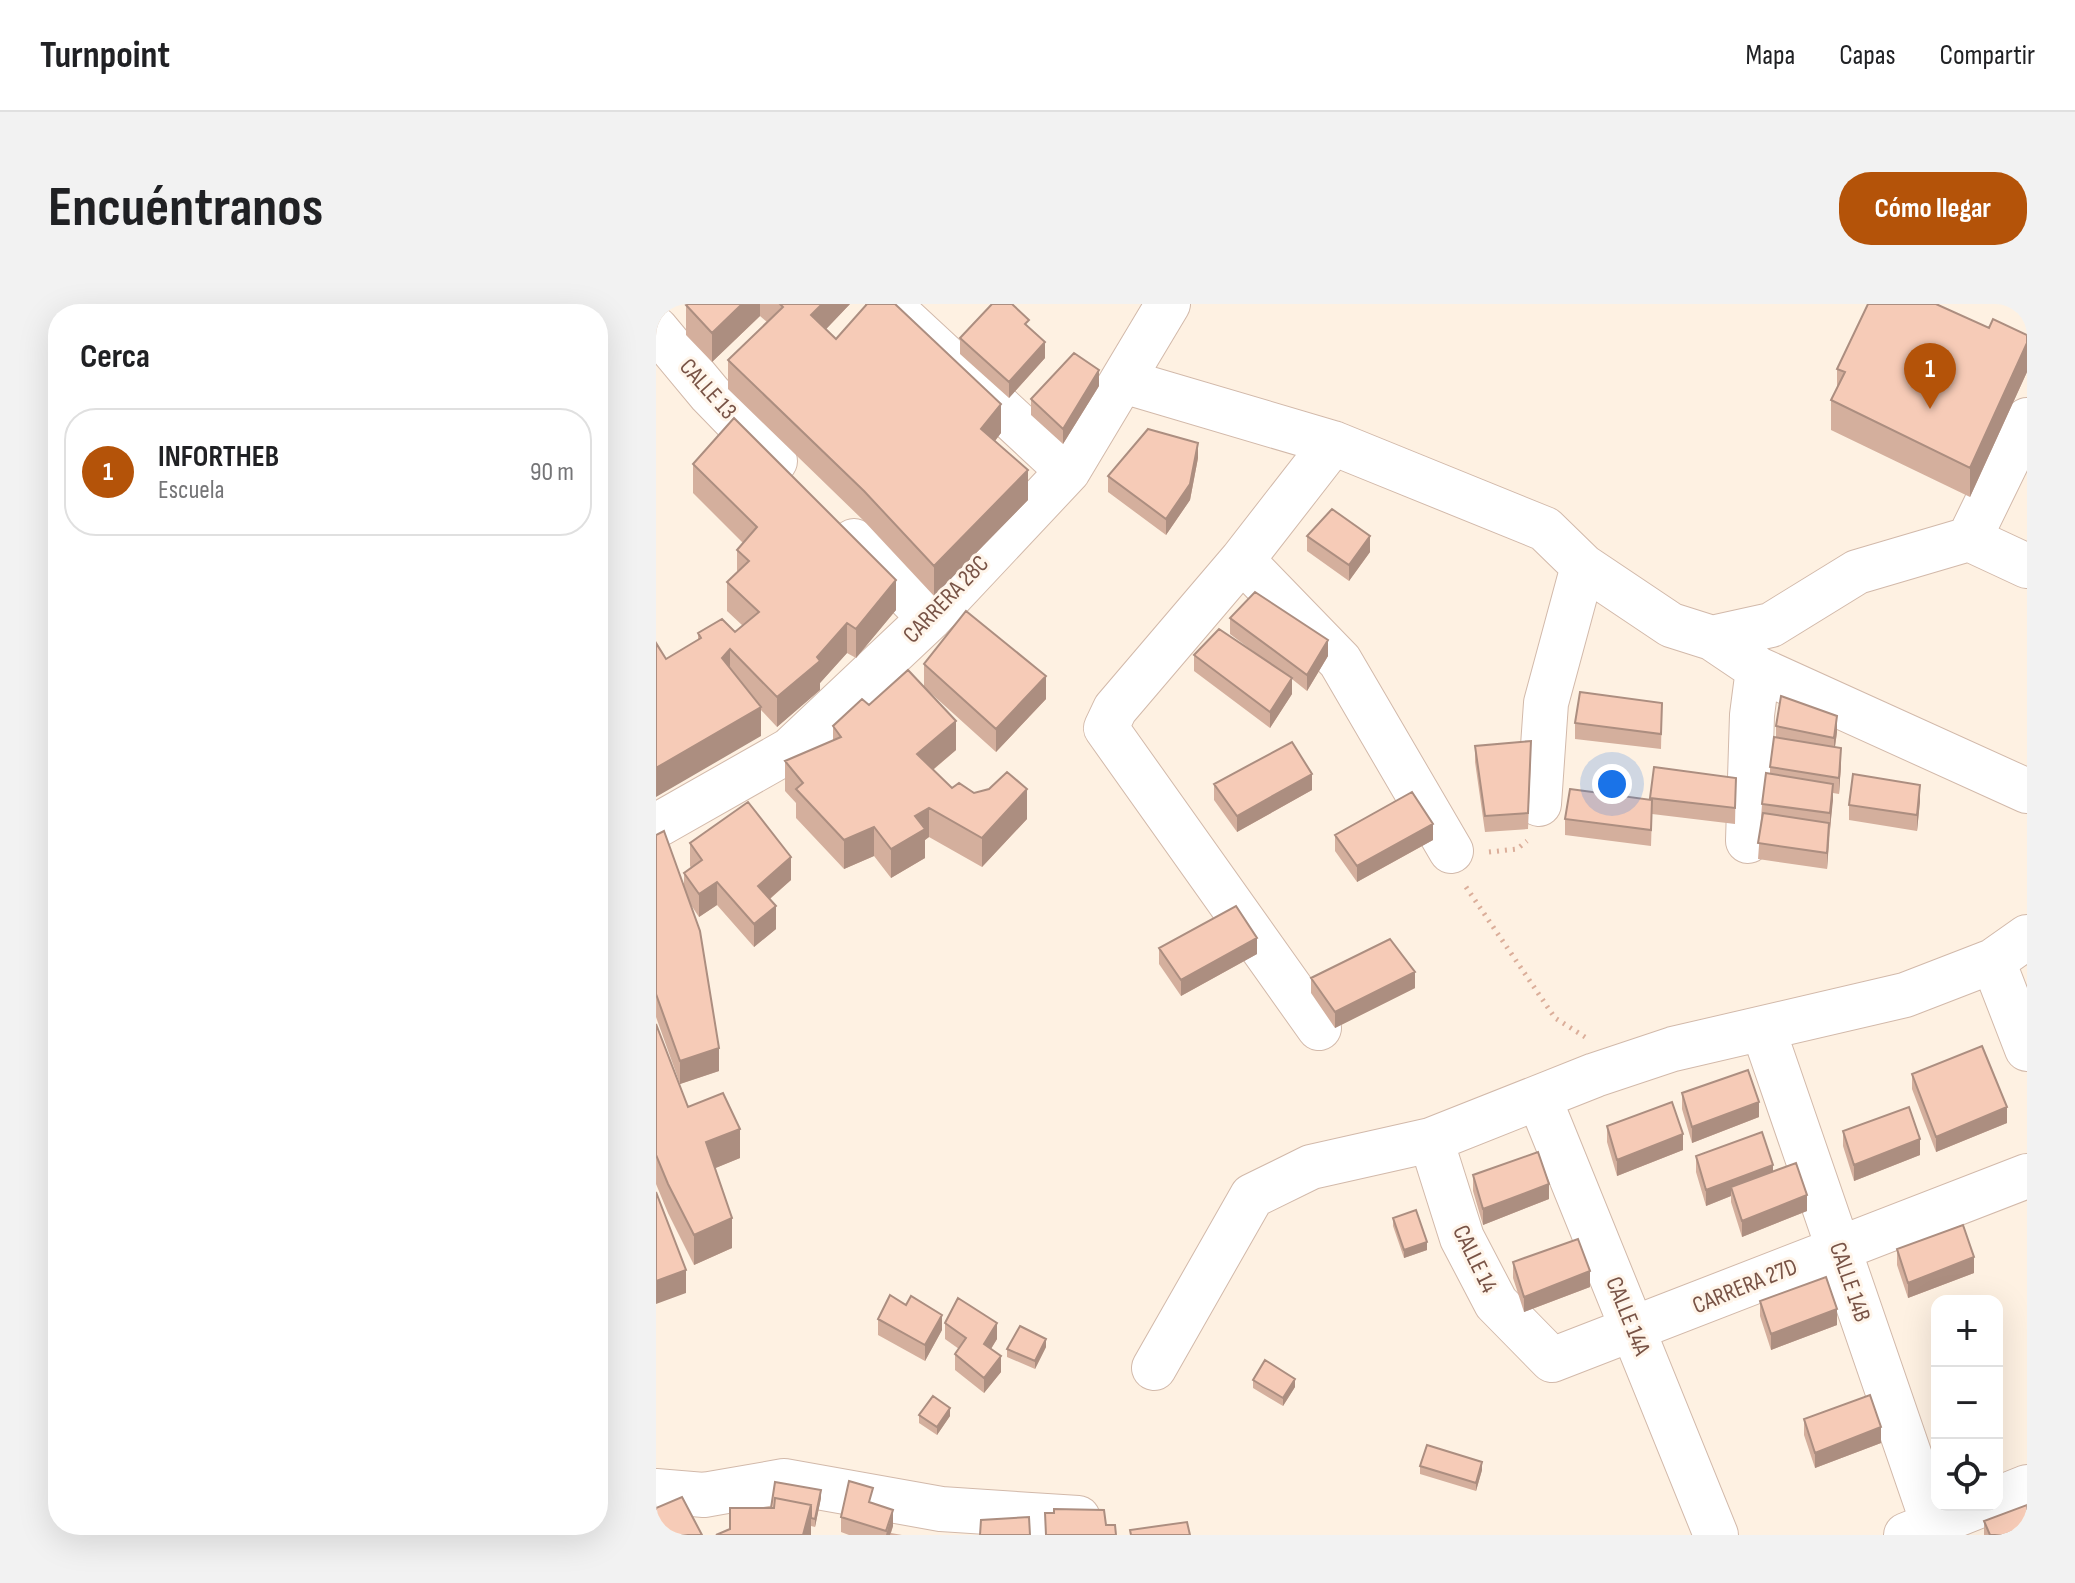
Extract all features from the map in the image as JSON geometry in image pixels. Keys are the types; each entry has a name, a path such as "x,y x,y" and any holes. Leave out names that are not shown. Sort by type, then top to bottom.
{"street":[{"path":"888,304 1068,471"},
{"name":"CARRERA 28C","path":"656,826 790,750 930,618 1068,471 1168,304"},
{"name":"CALLE 13","path":"656,329 710,394 798,484"},
{"path":"1123,381 1333,443 1545,529 1583,566 1671,625 1712,638 1758,669 2027,791"},
{"path":"1969,539 2027,420"},
{"path":"1319,1028 1106,728 1115,709 1242,560 1333,443"},
{"path":"831,517 930,618"},
{"path":"1712,638 1771,625 1857,572 1969,539 2027,566"},
{"path":"1242,560 1340,661 1451,851"},
{"path":"1539,804 1546,703 1583,566"},
{"path":"1748,841 1752,715 1758,669"},
{"path":"1154,1368 1252,1196 1311,1167 1431,1140 1673,1049 1905,995 2010,949 2027,1049"},
{"name":"CALLE 14B","path":"1763,1029 1838,1248 1925,1531"},
{"name":"CALLE 14A","path":"1539,1098 1716,1535"},
{"name":"CALLE 14","path":"1431,1140 1462,1238 1496,1303 1552,1360"},
{"name":"CARRERA 27D","path":"1552,1360 1634,1331 2027,1176"},
{"path":"656,1491 704,1495 784,1481 941,1509 1078,1518"},
{"path":"2003,1497 2027,1487"},
{"path":"1925,1531 1968,1511"}],"path":[{"path":"1539,804 1526,844 1517,849 1451,851 1458,872 1485,919 1555,1018 1583,1036 1619,1067"}],"building":[{"path":"688,304 742,304 712,333"},
{"path":"780,304 822,304 811,315 836,339 867,304 895,304 1001,404 981,429 1028,470 934,566 864,491 728,360 783,307"},
{"path":"992,304 1012,304 1029,320 1025,324 1045,342 1009,382 960,338"},
{"path":"1868,304 1936,304 1989,328 1993,319 2027,335 2027,343 1970,468 1831,400 1845,372 1837,369"},
{"path":"1074,353 1099,370 1063,429 1031,399"},
{"path":"734,418 896,580 856,629 847,623 817,657 820,661 777,697 730,649 722,658 761,707 656,768 656,643 666,659 701,638 698,633 722,619 735,632 759,612 727,582 749,561 737,550 757,527 693,464"},
{"path":"1148,429 1198,443 1190,484 1166,519 1108,476"},
{"path":"1332,509 1370,536 1349,565 1307,536"},
{"path":"1255,592 1328,640 1307,675 1230,618"},
{"path":"966,611 1046,676 996,729 924,664"},
{"path":"1219,629 1292,678 1270,712 1194,655"},
{"path":"908,670 956,721 917,754 952,788 959,783 974,793 989,789 1007,772 1027,789 982,838 929,808 915,816 925,829 891,849 874,827 844,840 796,789 803,783 785,761 841,737 833,726 862,699 869,705"},
{"path":"1580,692 1662,703 1661,734 1575,723"},
{"path":"1781,696 1837,716 1834,738 1776,726"},
{"path":"1774,737 1841,748 1839,778 1770,767"},
{"path":"1531,741 1528,813 1485,816 1475,746"},
{"path":"1292,742 1312,774 1237,816 1214,784"},
{"path":"1654,767 1736,778 1735,808 1650,798"},
{"path":"1766,773 1833,784 1830,813 1762,804"},
{"path":"1853,774 1920,785 1917,815 1849,805"},
{"path":"1570,789 1652,800 1651,830 1565,819"},
{"path":"1412,792 1433,824 1357,866 1335,835"},
{"path":"748,802 791,857 758,886 776,906 754,924 717,882 699,894 684,873 702,860 690,843"},
{"path":"1763,813 1829,823 1827,853 1758,843"},
{"path":"664,831 700,931 719,1048 680,1061 656,994 656,835"},
{"path":"1236,906 1257,938 1181,980 1159,948"},
{"path":"1390,939 1415,972 1335,1012 1311,978"},
{"path":"656,1024 688,1107 723,1093 740,1129 706,1142 732,1218 694,1235 656,1155"},
{"path":"1982,1046 2007,1107 1936,1137 1912,1074"},
{"path":"1748,1070 1759,1102 1692,1127 1682,1093"},
{"path":"1672,1102 1683,1134 1617,1160 1607,1126"},
{"path":"1909,1107 1920,1139 1854,1165 1843,1131"},
{"path":"1762,1132 1773,1165 1706,1190 1696,1156"},
{"path":"1538,1152 1549,1184 1483,1209 1473,1175"},
{"path":"1796,1163 1807,1195 1742,1221 1731,1187"},
{"path":"656,1192 686,1270 656,1281"},
{"path":"1416,1210 1427,1242 1404,1250 1393,1218"},
{"path":"1963,1225 1974,1257 1908,1283 1897,1249"},
{"path":"1578,1239 1590,1271 1524,1297 1513,1262"},
{"path":"1826,1277 1837,1309 1771,1334 1760,1301"},
{"path":"890,1295 906,1305 911,1296 942,1315 925,1345 878,1319"},
{"path":"958,1298 997,1323 984,1344 1001,1356 984,1378 955,1354 966,1338 945,1323"},
{"path":"1020,1326 1046,1339 1035,1361 1007,1349"},
{"path":"1265,1360 1295,1379 1283,1398 1253,1380"},
{"path":"1870,1395 1881,1427 1815,1453 1804,1419"},
{"path":"933,1396 950,1408 937,1427 919,1415"},
{"path":"1427,1445 1482,1462 1476,1483 1420,1466"},
{"path":"849,1481 873,1488 869,1502 893,1510 886,1531 841,1517"},
{"path":"775,1482 821,1490 815,1519 811,1518 811,1505 775,1498 774,1508 771,1508"},
{"path":"682,1497 702,1535 656,1535 656,1508"},
{"path":"775,1498 811,1505 803,1535 716,1535 730,1529 730,1508 774,1508"},
{"path":"2027,1505 2027,1535 1990,1535 1984,1521"},
{"path":"1054,1509 1104,1510 1106,1525 1115,1525 1116,1535 1046,1535 1045,1513 1054,1513"},
{"path":"1029,1517 1030,1535 980,1535 981,1520"},
{"path":"1187,1522 1190,1535 1131,1535 1130,1530"}],"place":[{"name":"INFORTHEB","path":"1930,409"}]}
